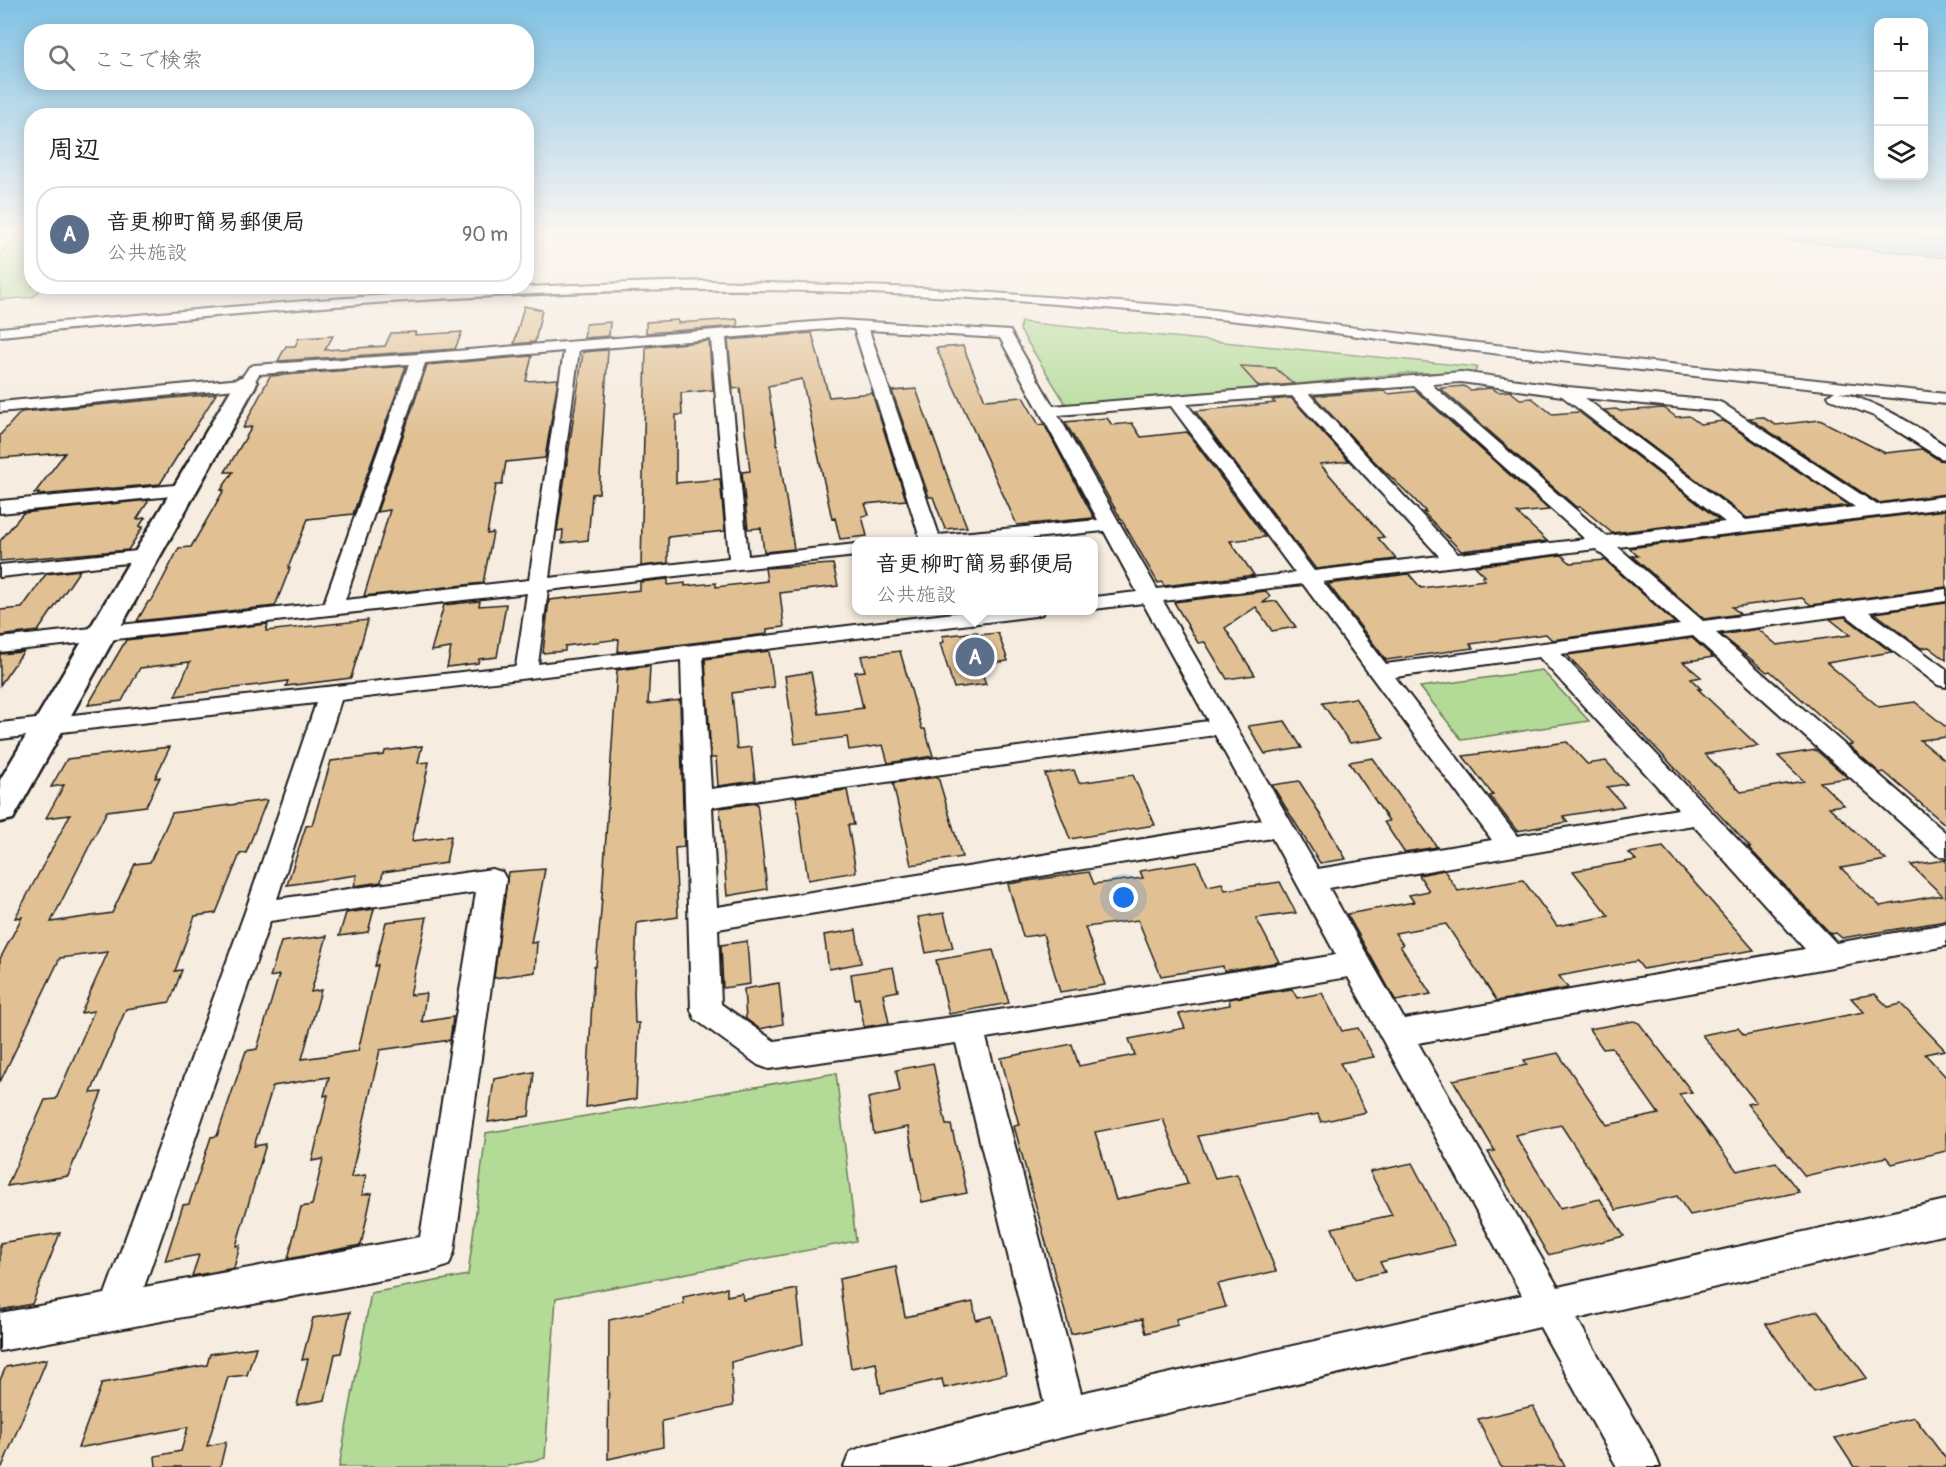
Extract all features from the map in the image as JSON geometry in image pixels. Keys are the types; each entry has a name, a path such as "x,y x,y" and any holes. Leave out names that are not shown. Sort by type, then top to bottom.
{"street":[{"path":"0,332 342,300"},
{"path":"1040,300 1249,318 1946,399"},
{"path":"0,810 254,370 419,359 839,324 1005,334 1639,1467"},
{"path":"860,326 930,537"},
{"path":"718,335 739,563"},
{"path":"526,672 572,346"},
{"path":"332,609 419,359"},
{"path":"1650,366 1677,375 1837,396 1857,402 1906,428 1946,454"},
{"path":"1048,411 1461,377 1568,392 1716,406 1872,510"},
{"path":"1417,380 1946,848"},
{"path":"0,407 246,383"},
{"path":"1295,389 1454,561"},
{"path":"1568,392 1742,526"},
{"path":"1176,401 1511,846"},
{"path":"1906,428 1946,433"},
{"path":"0,507 186,490"},
{"path":"1098,603 1946,502"},
{"path":"976,537 1110,525"},
{"path":"0,645 852,550"},
{"path":"0,571 147,556"},
{"path":"1380,672 1946,595"},
{"path":"1850,608 1946,681"},
{"path":"0,731 526,672 994,615"},
{"path":"1544,649 1830,956"},
{"path":"692,652 706,1010 769,1055 968,1028 1356,964"},
{"path":"118,1309 259,912 331,694"},
{"path":"698,800 1224,726"},
{"path":"1310,881 1699,814"},
{"path":"704,920 1280,827"},
{"path":"0,1332 436,1252 492,879 259,912"},
{"path":"1396,1034 1946,935"},
{"path":"968,1028 1067,1416"},
{"path":"865,1467 1067,1416 1550,1309 1946,1217"}],"green space":[{"path":"1021,322 1478,367 1474,373 1410,373 1067,406 1020,330"},
{"path":"1542,670 1589,721 1462,740 1420,687"},
{"path":"836,1073 856,1241 556,1298 545,1458 504,1467 339,1467 371,1293 468,1275 486,1133"}],"building":[{"path":"524,306 542,310 535,342 514,344"},
{"path":"737,319 738,326 646,333 646,322 678,320 678,323"},
{"path":"610,322 609,336 584,338 586,324"},
{"path":"416,332 415,335 462,332 455,349 278,361 286,346 295,346 299,338 333,336 325,350 385,346 391,333"},
{"path":"812,333 829,397 872,393 906,500 865,504 869,515 862,516 867,536 840,539 835,518 832,519 802,379 768,386 794,549 764,552 761,528 748,529 742,472 750,471 740,388 733,389 728,340"},
{"path":"709,341 713,390 681,393 682,415 676,415 676,483 720,479 725,531 668,537 668,563 641,566 646,347"},
{"path":"963,346 985,400 1023,397 1039,425 1044,424 1094,518 1017,525 936,348"},
{"path":"608,350 599,493 592,494 588,540 562,543 563,530 557,531 583,352"},
{"path":"532,356 526,381 558,379 545,458 506,462 502,485 496,485 487,534 493,533 483,583 364,596 390,510 377,512 427,365"},
{"path":"406,366 353,514 308,519 275,606 137,621 148,602 152,600 179,548 191,547 224,490 221,490 233,472 225,472 252,427 243,428 270,376"},
{"path":"1240,366 1275,368 1294,384 1259,387"},
{"path":"1464,386 1470,390 1491,388 1498,392 1510,391 1520,399 1532,398 1552,414 1579,412 1719,520 1612,533 1581,507 1576,507 1440,388"},
{"path":"916,389 967,527 945,529 933,497 929,497 892,391"},
{"path":"1384,391 1388,394 1416,391 1549,510 1517,513 1547,541 1461,551 1314,396"},
{"path":"216,394 160,484 38,495 39,493 34,494 65,453 0,458 0,435 21,412"},
{"path":"1291,398 1349,461 1320,464 1384,537 1378,538 1396,559 1316,569 1195,411 1275,403 1272,400"},
{"path":"1664,408 1676,417 1689,416 1700,424 1723,421 1849,505 1747,518 1604,410"},
{"path":"1762,417 1776,425 1820,420 1885,453 1922,449 1939,460 1946,461 1946,494 1878,503 1749,418"},
{"path":"1107,418 1112,425 1132,423 1141,437 1187,432 1265,537 1230,541 1254,575 1164,586 1162,582 1158,583 1065,422"},
{"path":"149,500 137,519 145,518 139,527 143,527 128,550 0,561 0,541 23,513"},
{"path":"1946,510 1946,587 1811,605 1802,598 1732,607 1740,614 1704,619 1632,556 1638,556 1629,548"},
{"path":"1562,555 1570,563 1605,560 1675,623 1552,640 1546,634 1470,644 1473,648 1386,660 1328,584 1409,574 1421,588 1485,580 1482,577 1485,576 1475,566"},
{"path":"833,564 838,586 780,593 784,627 767,629 767,634 618,652 619,639 565,646 565,651 543,653 549,600 640,590 640,582 668,579 668,585 716,583 716,587 767,581 765,568"},
{"path":"80,570 38,631 0,636 0,610 22,608 46,574"},
{"path":"1266,591 1270,597 1263,603 1277,601 1296,627 1272,631 1256,607 1225,628 1255,675 1227,679 1205,642 1198,643 1174,602"},
{"path":"480,601 479,606 506,604 497,657 479,659 478,663 447,667 451,648 431,651 444,605"},
{"path":"1946,603 1946,660 1929,647 1921,648 1875,613"},
{"path":"1845,617 1891,652 1827,663 1879,707 1915,702 1946,727 1946,737 1920,740 1946,761 1946,825 1884,772 1880,773 1848,745 1852,744 1770,671 1767,672 1721,635 1758,629 1777,645 1850,635 1830,619"},
{"path":"368,620 351,678 286,686 288,681 175,696 190,662 140,668 122,701 88,705 126,640 268,624 266,631"},
{"path":"977,632 978,635 998,633 1008,661 979,665 986,684 954,688 940,643 944,642 942,636"},
{"path":"1692,638 1713,657 1683,662 1701,677 1691,679 1701,689 1698,689 1758,746 1705,754 1741,792 1804,781 1778,756 1816,750 1848,778 1820,782 1844,805 1829,807 1886,860 1841,868 1880,906 1942,895 1911,865 1946,860 1946,921 1842,938 1836,933 1831,934 1567,655"},
{"path":"769,651 774,687 732,693 737,749 751,747 755,781 718,786 716,758 711,758 705,659"},
{"path":"900,651 922,729 925,729 933,756 888,763 883,745 849,750 847,737 795,744 785,676 811,672 819,714 863,708 855,672 865,671 861,656"},
{"path":"23,652 0,685 0,654"},
{"path":"650,666 648,704 680,700 684,847 675,848 678,917 637,923 634,992 635,1023 639,1023 636,1099 586,1107 594,967 596,966 601,911 617,670"},
{"path":"1355,698 1384,738 1350,743 1322,703"},
{"path":"1285,721 1302,748 1265,754 1248,726"},
{"path":"1567,742 1587,764 1606,761 1627,784 1607,787 1624,806 1563,816 1568,822 1517,831 1463,756"},
{"path":"422,746 418,763 429,762 412,841 451,836 446,863 383,872 381,882 354,886 357,875 287,885 306,826 312,825 331,761 384,755 385,751"},
{"path":"170,747 155,778 160,777 146,806 107,811 51,922 112,913 135,864 150,862 172,813 267,800 246,853 240,854 216,913 195,916 175,971 182,970 170,1002 126,1009 91,1093 102,1092 68,1176 7,1186 45,1100 56,1099 94,1011 81,1013 108,952 60,958 0,1082 0,959 22,917 15,918 70,815 46,818 64,785 51,787 67,759"},
{"path":"1373,758 1437,847 1404,852 1384,822 1389,821 1349,762"},
{"path":"1074,770 1079,783 1133,775 1155,825 1070,839 1045,774"},
{"path":"938,777 962,857 911,865 893,783"},
{"path":"1299,781 1346,859 1320,863 1272,785"},
{"path":"847,790 854,825 848,825 856,872 808,880 796,797"},
{"path":"757,803 767,889 727,896 720,808"},
{"path":"1663,847 1754,950 1643,969 1637,961 1559,976 1568,988 1497,1001 1446,924 1395,933 1403,945 1400,946 1431,994 1396,1001 1347,914 1414,902 1409,895 1429,891 1419,875 1444,870 1458,891 1523,880 1557,926 1609,916 1573,871 1636,860 1629,853"},
{"path":"1197,862 1208,886 1222,883 1225,890 1280,882 1296,913 1256,918 1279,962 1224,971 1223,966 1161,976 1138,920 1085,927 1105,985 1060,992 1043,934 1023,937 1008,884 1089,872 1094,884 1143,878 1140,871"},
{"path":"545,869 531,943 537,942 535,972 494,978 508,872"},
{"path":"374,909 368,932 339,936 346,913"},
{"path":"944,913 953,948 926,953 918,917"},
{"path":"427,917 410,995 426,993 422,1022 453,1017 450,1040 380,1050 351,1177 366,1175 362,1195 372,1193 361,1245 288,1259 301,1207 312,1205 323,1159 312,1161 328,1095 324,1096 329,1077 273,1086 254,1146 266,1144 236,1246 240,1245 234,1268 192,1276 199,1255 165,1261 183,1205 189,1204 211,1137 217,1136 246,1051 257,1049 279,975 270,977 281,942 327,936 311,992 321,990 302,1059 358,1051 386,922"},
{"path":"856,930 861,963 829,969 824,935"},
{"path":"747,941 750,984 723,988 721,945"},
{"path":"993,950 1009,1003 949,1014 936,960"},
{"path":"893,967 898,991 883,994 889,1023 864,1027 859,998 855,999 851,974"},
{"path":"779,983 783,1024 760,1029 746,1019 744,989"},
{"path":"1292,989 1297,998 1322,993 1342,1031 1358,1028 1374,1057 1340,1063 1366,1112 1321,1122 1318,1114 1198,1136 1215,1178 1237,1174 1276,1271 1218,1284 1226,1307 1176,1319 1178,1325 1146,1333 1142,1319 1071,1334 1014,1126 1019,1125 1001,1058 1072,1044 1079,1066 1135,1055 1129,1039 1185,1028 1179,1014 1230,1005 1229,999","holes":["1163,1119 1188,1184 1116,1200 1095,1132"]},
{"path":"1875,994 1888,1007 1901,1004 1945,1050 1925,1054 1946,1077 1946,1151 1892,1164 1886,1157 1805,1176 1747,1104 1756,1102 1702,1035 1738,1028 1744,1035 1864,1012 1851,998"},
{"path":"1634,1021 1639,1023 1692,1092 1679,1094 1737,1171 1776,1162 1799,1192 1690,1215 1677,1196 1616,1210 1561,1125 1515,1135 1560,1208 1600,1199 1624,1236 1548,1255 1488,1152 1495,1151 1453,1080 1527,1065 1524,1060 1558,1053 1607,1125 1659,1114 1612,1048 1603,1049 1589,1029"},
{"path":"933,1063 946,1125 951,1125 967,1193 922,1202 908,1127 874,1134 868,1098 900,1091 896,1070"},
{"path":"534,1072 529,1116 488,1122 494,1079"},
{"path":"1412,1163 1455,1245 1380,1262 1385,1272 1355,1279 1332,1228 1392,1215 1370,1172"},
{"path":"60,1233 32,1304 0,1310 0,1243"},
{"path":"896,1267 905,1317 973,1302 976,1320 992,1316 1006,1374 944,1388 942,1379 881,1393 876,1363 851,1368 839,1279"},
{"path":"727,1288 727,1296 742,1293 743,1300 797,1289 803,1344 731,1362 733,1406 662,1421 663,1447 608,1459 609,1320 684,1304 683,1297"},
{"path":"1818,1311 1867,1378 1814,1392 1766,1324"},
{"path":"350,1312 341,1353 335,1354 325,1400 297,1405 308,1359 302,1360 313,1318"},
{"path":"256,1347 247,1375 228,1377 207,1446 226,1442 220,1467 156,1467 155,1456 181,1451 188,1427 78,1448 102,1383 207,1365 210,1354"},
{"path":"47,1359 2,1467 0,1467 0,1380 6,1367"},
{"path":"1533,1406 1565,1467 1501,1467 1478,1419"},
{"path":"1914,1417 1946,1459 1946,1467 1854,1467 1835,1438"}],"place":[{"name":"音更柳町簡易郵便局","path":"975,657"}]}
